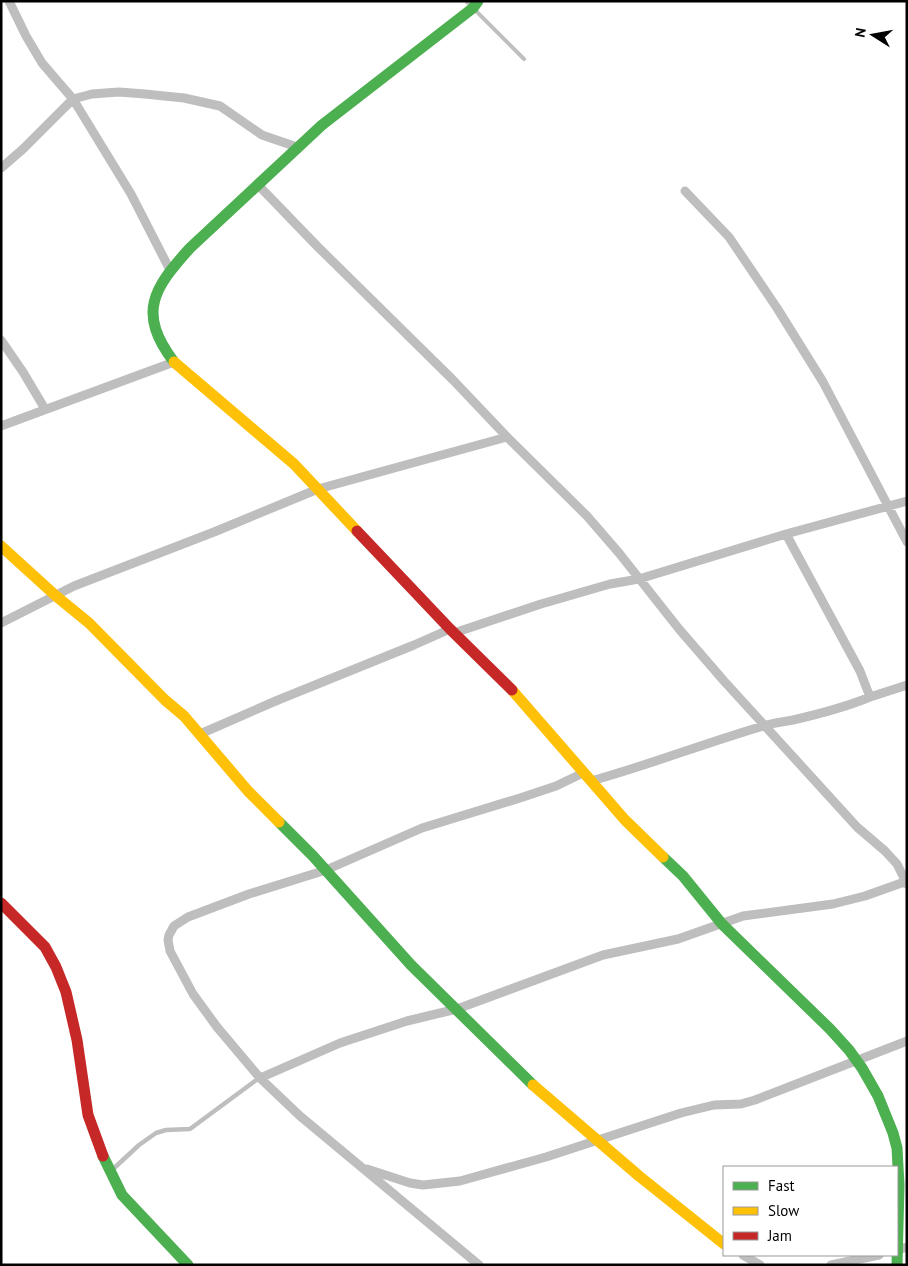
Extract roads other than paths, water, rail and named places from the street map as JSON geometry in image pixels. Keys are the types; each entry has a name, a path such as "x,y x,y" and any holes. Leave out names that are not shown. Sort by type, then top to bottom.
{"street":[{"path":"9,1 42,63 73,99 131,194 170,270"},
{"path":"478,1 473,8 322,124 190,248 170,270 155,300 152,320 154,332 160,345 174,362 294,464 452,631 522,701 625,820 683,876 722,924 830,1029 856,1060 878,1096 893,1133 897,1148 898,1166"},
{"path":"1,168 23,149 73,99 92,94 119,92 184,98 220,106 262,136 297,147"},
{"path":"257,184 587,516 724,681 856,827 885,851 897,864 906,882 865,896 833,904 743,916 678,939 603,955 457,1009 407,1021 349,1040 260,1078"},
{"path":"685,191 729,237 777,308 823,382 907,542"},
{"path":"1,340 45,409"},
{"path":"1,426 174,362"},
{"path":"1,624 91,579 214,532 318,489 506,436"},
{"path":"200,734 286,696 452,631 610,584 639,579 786,534 907,501"},
{"path":"786,534 860,670 870,697"},
{"path":"1,546 89,623 158,694 184,716 248,791 326,870 411,965 501,1052 520,1074 639,1176 723,1243"},
{"path":"479,1265 300,1116 260,1078 202,1008 170,951 168,935 174,926 188,917 249,894 326,870 422,828 587,777 648,764 765,725 793,720 852,704 907,685"},
{"path":"1,903 45,947 56,967 66,992 77,1040 88,1115 110,1172 122,1195 188,1265"},
{"path":"362,1168 410,1183 423,1185 460,1182 681,1113 714,1105 741,1104 755,1100 907,1041"},
{"path":"898,1167 901,1249 898,1265"},
{"path":"745,1256 760,1265"},
{"path":"831,1265 874,1256"}],"lane":[{"path":"110,1172 139,1145 156,1133 166,1130 190,1129 228,1099 260,1078"}],"waterway":[{"path":"466,1 524,59"}]}
